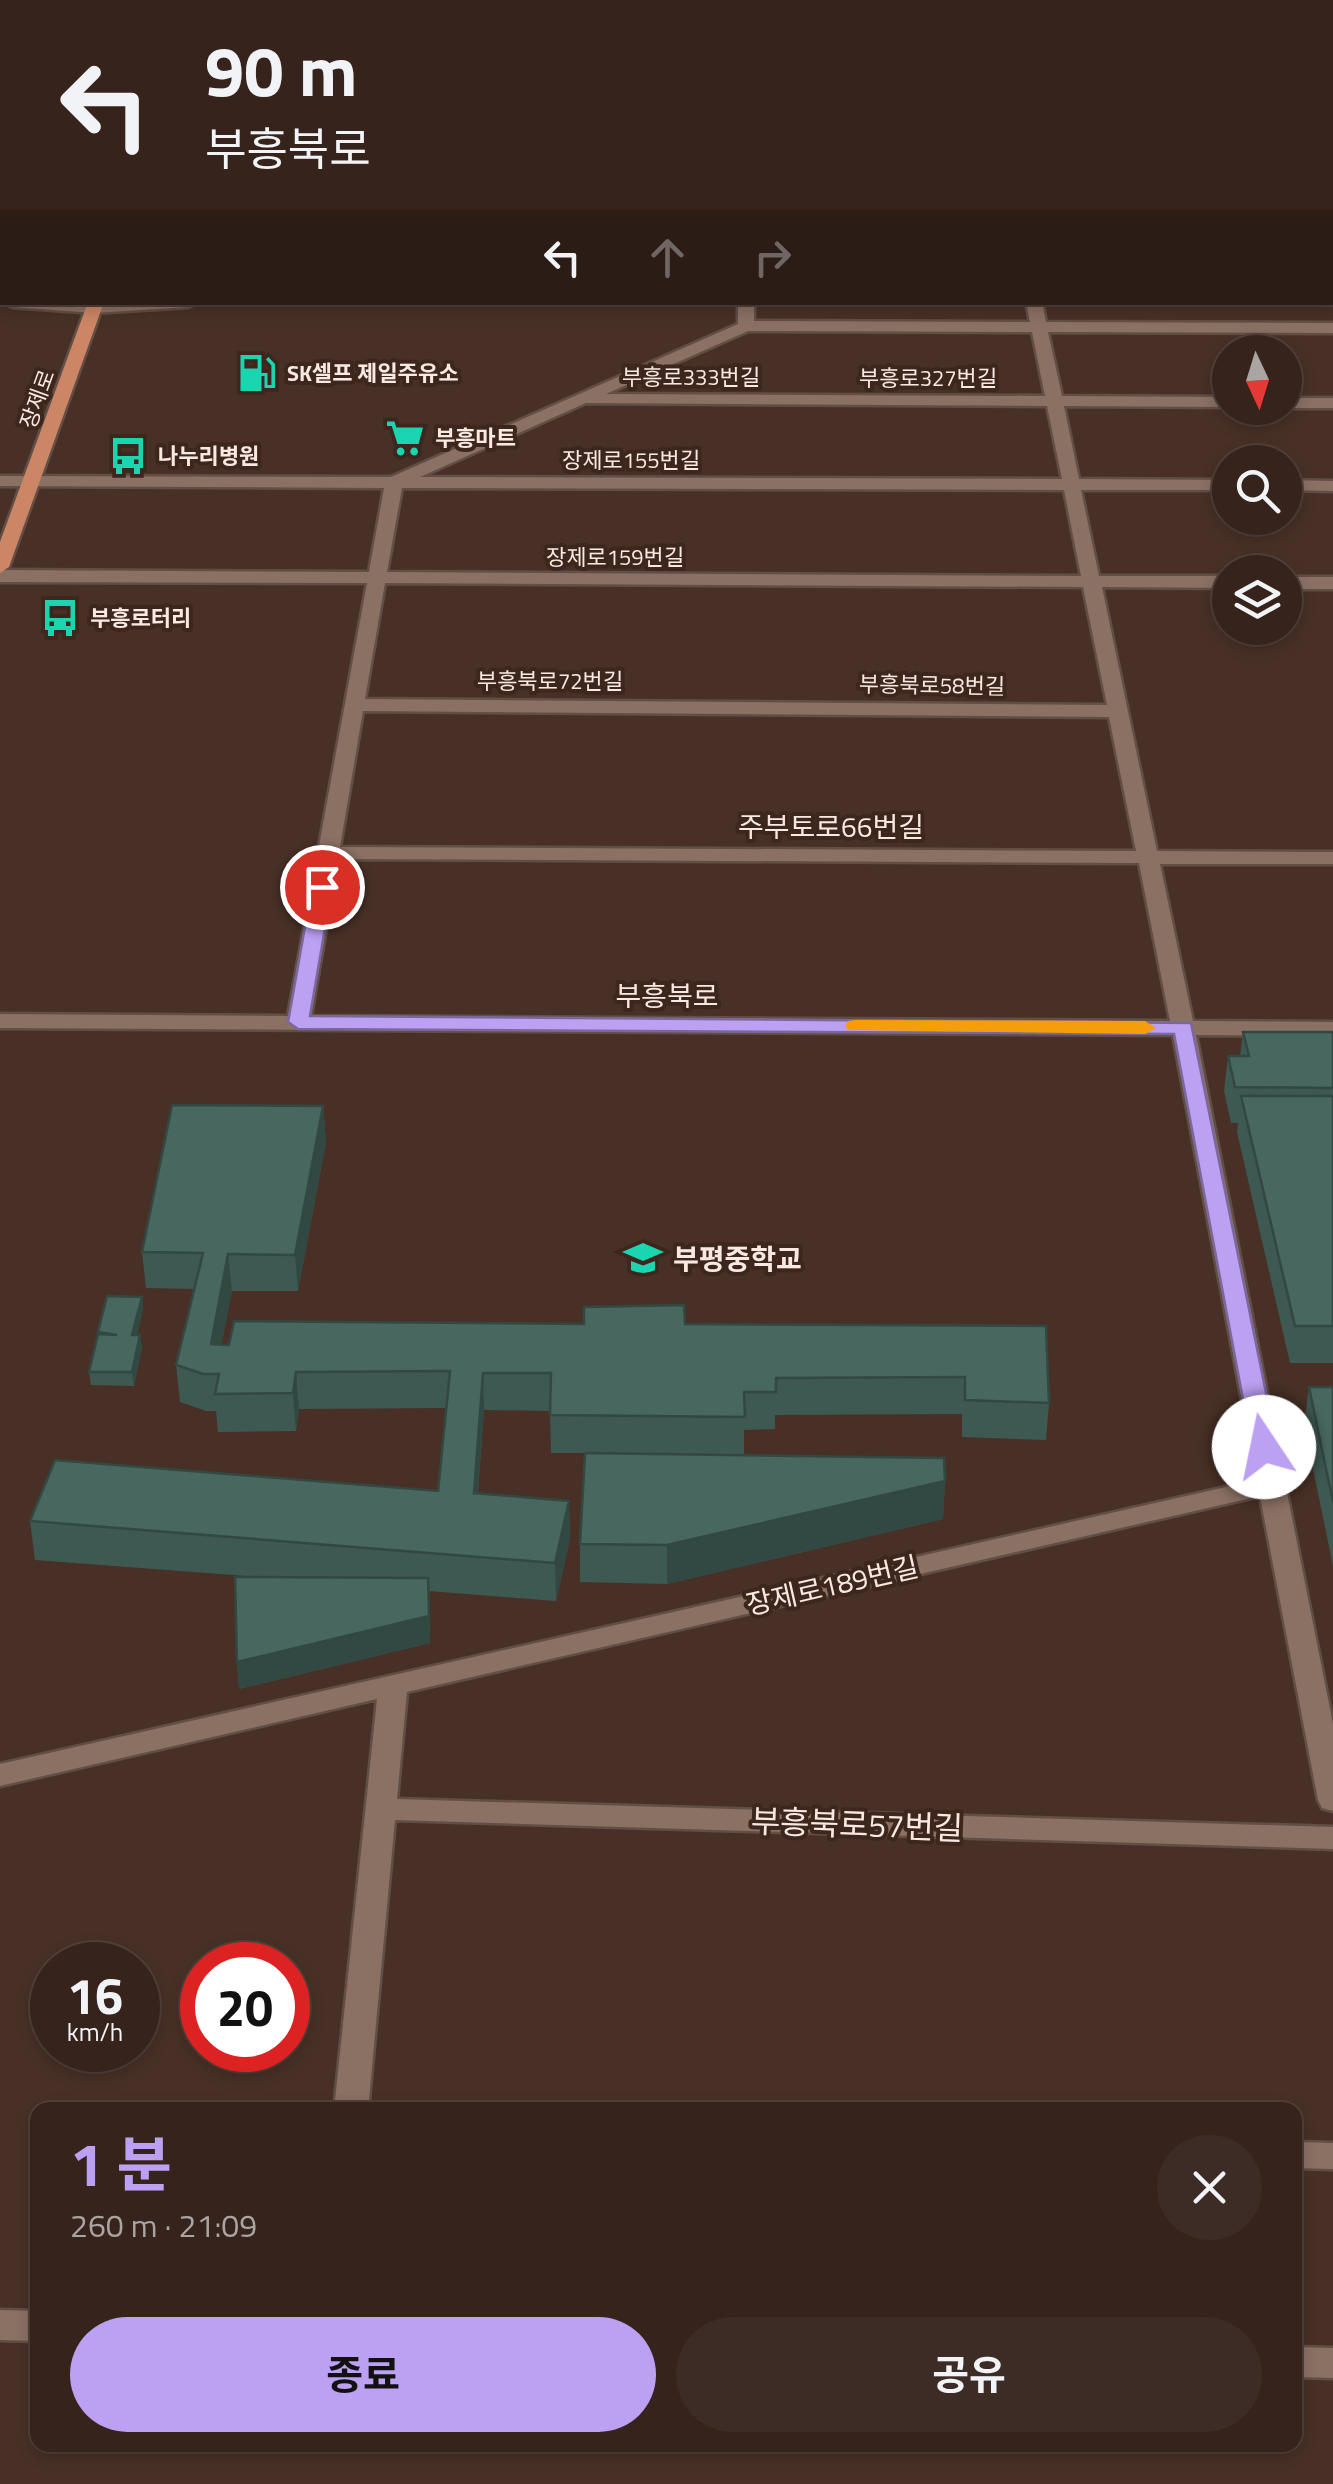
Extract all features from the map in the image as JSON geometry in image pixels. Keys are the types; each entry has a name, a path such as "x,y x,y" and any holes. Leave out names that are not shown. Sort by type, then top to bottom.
{"main road":[{"name":"장제로","path":"0,566 95,305"}],"street":[{"name":"부흥로333번길","path":"394,482 746,326 746,305"},
{"path":"1035,305 1184,1028 1272,1485 1323,1697 1333,1800"},
{"path":"746,326 1333,328"},
{"name":"부흥로333번길","path":"580,400 802,400"},
{"name":"부흥로327번길","path":"802,400 1212,402"},
{"path":"1302,402 1333,403"},
{"name":"장제로155번길","path":"0,481 1212,485"},
{"path":"298,1022 394,482"},
{"path":"1302,485 1333,486"},
{"name":"장제로159번길","path":"0,576 1212,582"},
{"path":"1302,582 1333,583"},
{"name":"부흥북로72번길","path":"354,705 745,708"},
{"name":"부흥북로58번길","path":"745,708 1118,712"},
{"name":"주부토로66번길","path":"328,854 1333,858"},
{"name":"부흥북로","path":"0,1021 1333,1029"},
{"name":"장제로189번길","path":"0,1775 1272,1485"},
{"path":"352,2102 393,1686"},
{"name":"부흥북로57번길","path":"381,1810 1333,1838"},
{"path":"1302,2155 1333,2156"},
{"path":"0,2325 30,2326"},
{"path":"1302,2362 1333,2363"}],"building":[{"path":"1243,1032 1333,1032 1333,1088 1235,1087 1228,1056 1249,1056"},
{"path":"1241,1096 1333,1096 1333,1326 1295,1326"},
{"path":"172,1105 323,1106 295,1255 228,1254 211,1344 229,1345 234,1321 584,1324 584,1307 684,1305 685,1324 1046,1326 1049,1403 965,1400 965,1377 776,1378 776,1392 744,1392 745,1417 550,1415 551,1373 483,1373 474,1493 569,1501 555,1563 30,1521 55,1460 438,1491 450,1371 296,1372 293,1393 215,1394 219,1374 203,1374 176,1365 203,1253 142,1252"},
{"path":"107,1296 142,1297 132,1335 140,1335 132,1372 89,1372 98,1334 117,1335 98,1332"},
{"path":"1309,1387 1333,1387 1333,1502"},
{"path":"585,1453 944,1458 945,1481 667,1545 580,1544"},
{"path":"235,1577 428,1578 429,1616 237,1662"}],"slow traffic":[{"path":"855,1026 1145,1028"}],"place":[{"name":"SK셀프 제일주유소","path":"257,373"},
{"name":"부흥마트","path":"405,438"},
{"name":"나누리병원","path":"128,456"},
{"name":"부흥로터리","path":"60,618"},
{"name":"부평중학교","path":"643,1258"}],"route":[{"path":"322,887 298,1022 1184,1028 1264,1447"}]}
